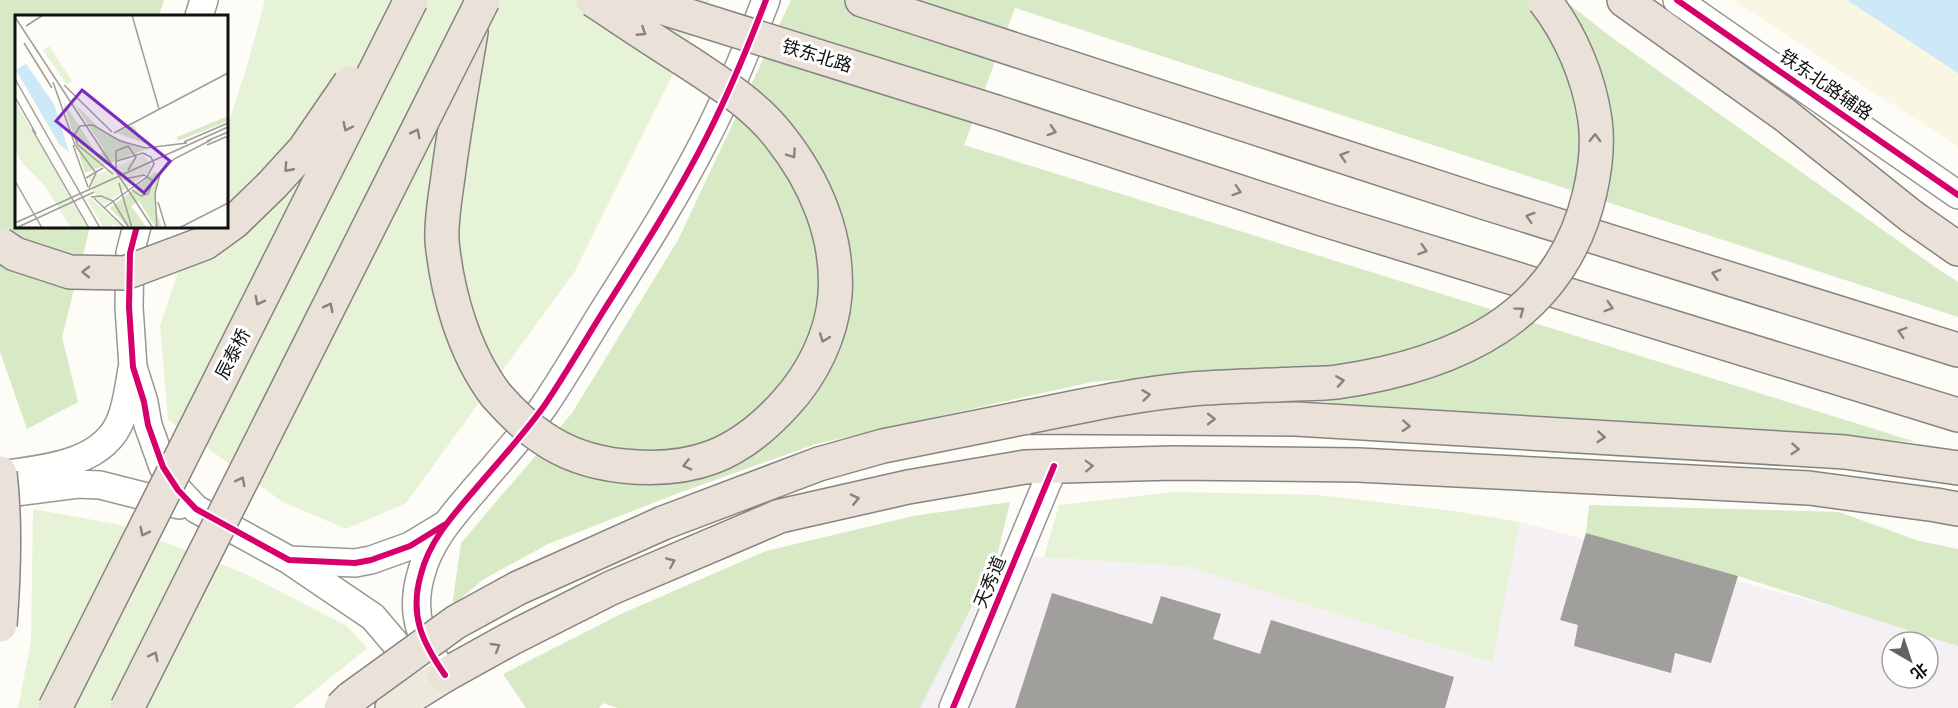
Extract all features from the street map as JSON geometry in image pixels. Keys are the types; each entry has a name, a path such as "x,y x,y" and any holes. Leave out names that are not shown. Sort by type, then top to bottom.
{"highway":[{"path":"228,226 272,185 304,150 407,0"},
{"name":"辰泰桥","path":"56,708 411,0"},
{"path":"478,10 451,150 442,239 455,306 474,358 486,381 509,409 526,426 558,447 575,455 613,465 676,467 705,460 729,450 756,433 794,395 810,370 831,321 835,295 832,248 820,203 809,178 779,135 738,96 593,0"},
{"name":"铁东北路","path":"638,0 996,112 1322,219 1958,415"},
{"path":"862,0 1486,203 1958,350"},
{"path":"341,708 351,698 456,622 518,588 653,527 819,464 882,446 1117,398 1192,389 1335,382 1386,372 1428,360 1471,343 1498,328 1528,305 1554,275 1569,250 1586,210 1592,182 1595,121 1577,56 1544,0"},
{"path":"1624,0 1785,114 1911,216 1958,249"},
{"path":"128,708 478,10"},
{"path":"0,244 15,254 70,272 125,273 205,243 226,228"},
{"path":"1027,417 1296,419 1845,452 1958,468"},
{"path":"436,681 510,639 611,588 780,516 920,485 1025,466 1173,463 1358,465 1551,473 1809,488 1958,509"},
{"path":"0,474 5,510 4,578 0,626"}],"main road":[{"path":"392,708 436,681"}],"street":[{"path":"199,15 204,0"},
{"path":"436,681 418,623 417,591 423,567 444,525 544,406 642,250 706,137 738,72 766,0"},
{"name":"铁东北路辅路","path":"1677,0 1958,195"},
{"path":"136,228 130,253 129,296 133,368 144,402 148,425 163,467 178,490 196,509"},
{"path":"0,474 68,463 92,452 112,437 122,418 133,368"},
{"name":"天秀道","path":"953,708 1054,466"},
{"path":"0,494 62,486 100,485 196,509 289,560 373,617 412,664 436,681"},
{"path":"289,560 355,563 371,560 410,546 444,525"}],"shaded area":[{"path":"1732,0 1958,0 1958,147"},
{"path":"1520,522 1915,630 1880,630 1880,690 1940,690 1940,638 1958,644 1958,708 920,708 997,557 1044,557 1188,567 1491,663"}],"green space":[{"path":"0,0 164,0 159,15 15,15 15,228 90,228 62,337 78,402 27,429 0,352"},
{"path":"265,0 710,0 575,271 406,503 346,529 283,502 168,420 160,326 193,228 228,228 228,124"},
{"path":"791,0 1564,0 1611,37 1958,282 1958,317 1015,8 964,145 1916,442 1704,426 1359,408 1181,375 1092,382 816,444 676,494 548,544 484,579 452,606 461,543 572,413 678,240"},
{"path":"1175,492 1318,495 1454,511 1520,522 1492,663 1188,567 1044,557 1059,505"},
{"path":"1010,502 997,557 920,708 618,708 603,703 599,708 526,708 503,674 621,614 766,551 913,516"},
{"path":"1589,505 1839,512 1919,541 1958,549 1958,646 1940,640 1940,630 1908,630 1738,576 1586,533"},
{"path":"33,509 121,525 246,574 347,626 367,648 293,708 18,708 31,641"}],"water":[{"path":"1847,0 1958,0 1958,73"}],"building":[{"path":"1586,533 1738,576 1711,663 1675,653 1671,673 1574,646 1578,625 1560,620"},
{"path":"1052,593 1152,624 1161,596 1221,614 1213,639 1260,654 1271,620 1454,677 1445,708 1015,708"}],"cycle path":[{"path":"445,675 424,639 417,615 418,589 430,549 452,517 544,406 657,225 714,121 738,70 766,0"},
{"path":"1677,0 1958,195"},
{"path":"136,228 130,253 129,307 133,367 144,402 148,425 163,467 178,490 196,509 289,560 355,563 371,560 410,546 444,525"},
{"path":"953,708 1054,466"}]}
